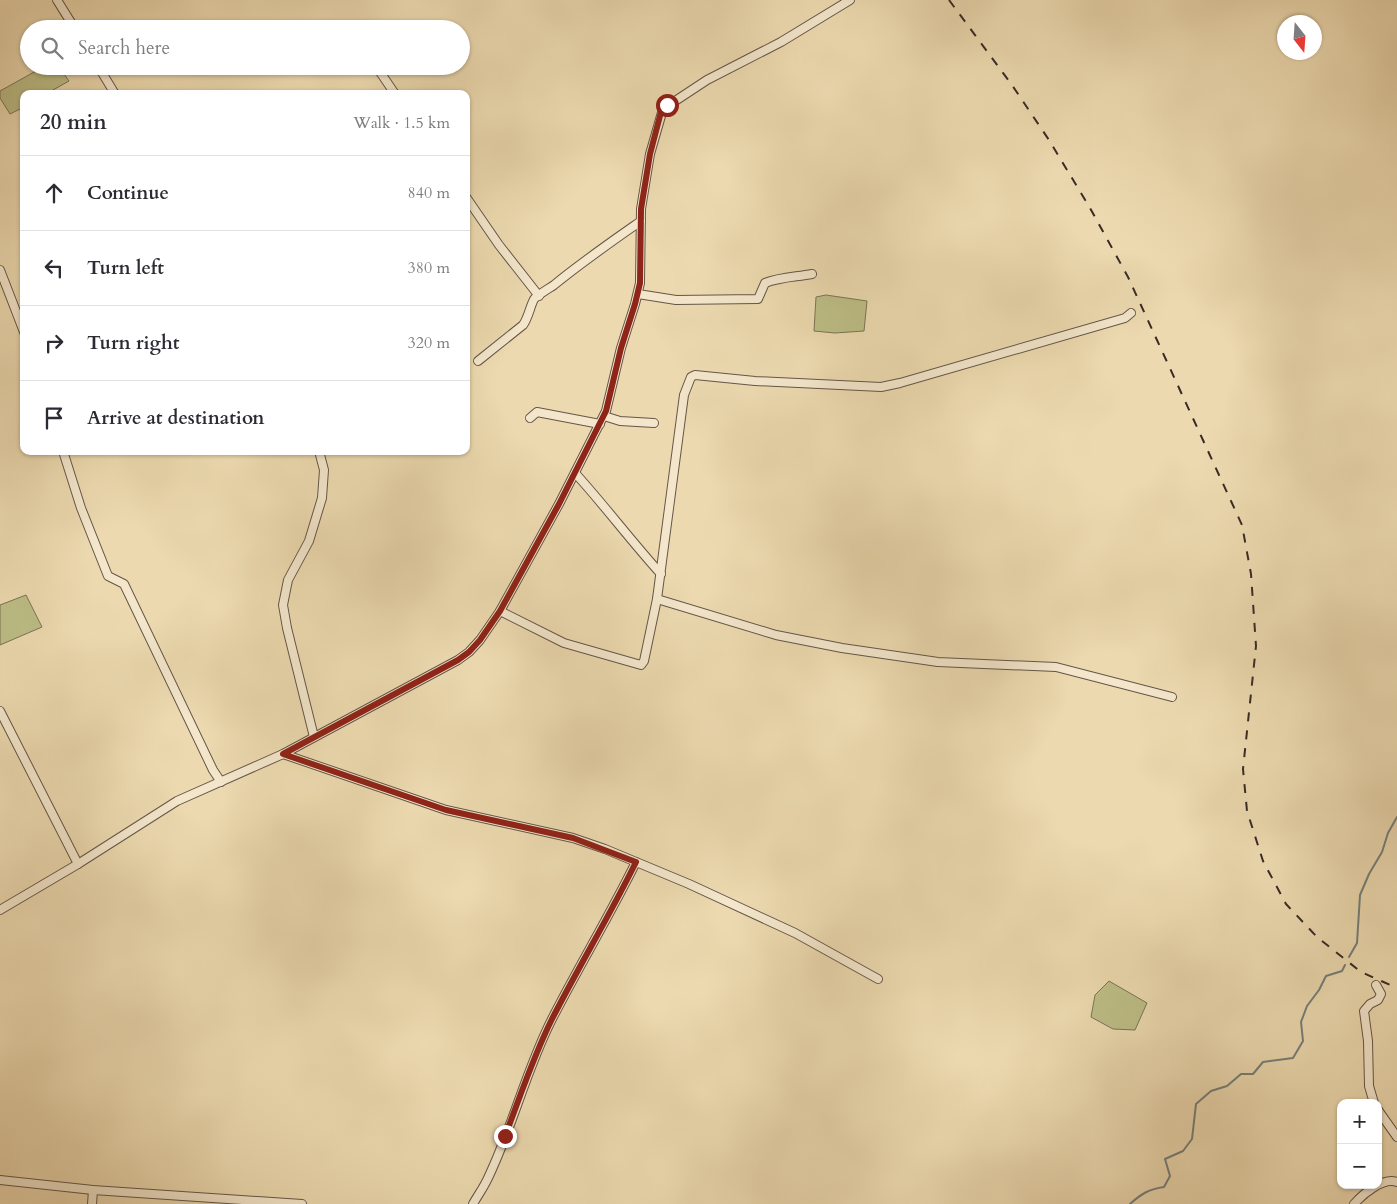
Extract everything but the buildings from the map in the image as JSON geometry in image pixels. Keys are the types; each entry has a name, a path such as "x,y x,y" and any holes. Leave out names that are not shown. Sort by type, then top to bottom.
{"street":[{"path":"57,0 69,20"},
{"path":"0,910 78,864 177,801 283,754 458,660 469,652 480,640 500,611 575,474 611,398 621,348 640,283 642,255 641,209 650,154 663,109 707,80 781,42 850,0"},
{"path":"103,75 113,90"},
{"path":"382,75 392,90"},
{"path":"470,203 499,245 539,296"},
{"path":"478,361 523,325 528,319 534,299 640,221"},
{"path":"0,270 20,322"},
{"path":"638,294 676,300 758,299 765,283 776,279 812,274"},
{"path":"500,611 564,642 641,665 644,661 657,599 684,395 691,377 695,375 755,382 881,387 1125,318 1131,313"},
{"path":"530,418 537,412 600,424"},
{"path":"604,416 620,421 654,423"},
{"path":"64,455 80,508 108,576 124,584 220,782"},
{"path":"314,737 283,605 288,580 309,541 322,498 324,470 320,455"},
{"path":"575,474 600,501 660,574"},
{"path":"657,599 776,635 842,648 938,662 1056,667 1172,697"},
{"path":"0,711 78,864"},
{"path":"283,754 446,810 573,838 636,862 794,933 878,979"},
{"path":"473,1204 488,1178 534,1057 552,1019 596,935 618,899 636,862"},
{"path":"1373,1099 1369,1086 1368,1041 1364,1011 1370,1004 1378,1000 1381,994 1376,985"},
{"path":"1382,1116 1397,1137"},
{"path":"0,1180 93,1190 302,1204"},
{"path":"1354,1204 1363,1194 1374,1187 1392,1180 1397,1182"},
{"path":"92,1204 93,1190"}],"green space":[{"path":"29,75 65,75 69,81 53,90 20,90 20,109 10,114 0,98 0,91"},
{"path":"826,295 867,301 864,331 835,333 814,331 816,297"},
{"path":"26,595 42,627 0,645 0,605"},
{"path":"1109,981 1147,1003 1135,1030 1113,1029 1091,1017 1095,995"}],"waterway":[{"path":"1349,957 1357,943 1360,895 1397,817"},
{"path":"1130,1204 1138,1197 1154,1189 1164,1187 1170,1176 1165,1159 1183,1151 1192,1139 1196,1104 1211,1091 1227,1086 1241,1074 1253,1074 1263,1062 1293,1058 1303,1041 1301,1022 1307,1006 1319,990 1326,976 1342,971 1345,965"}],"railway":[{"path":"949,0 1012,85 1049,140 1090,208 1128,277 1242,525 1251,574 1256,646 1243,769 1247,811 1263,861 1286,904 1317,937 1361,972 1397,988"}],"route":[{"path":"505,1136 534,1057 552,1019 596,935 618,899 636,862 573,838 446,810 283,754 458,660 480,640 500,611 559,504 611,398 621,348 640,283 642,255 640,221 650,154 661,112 667,105"}]}
